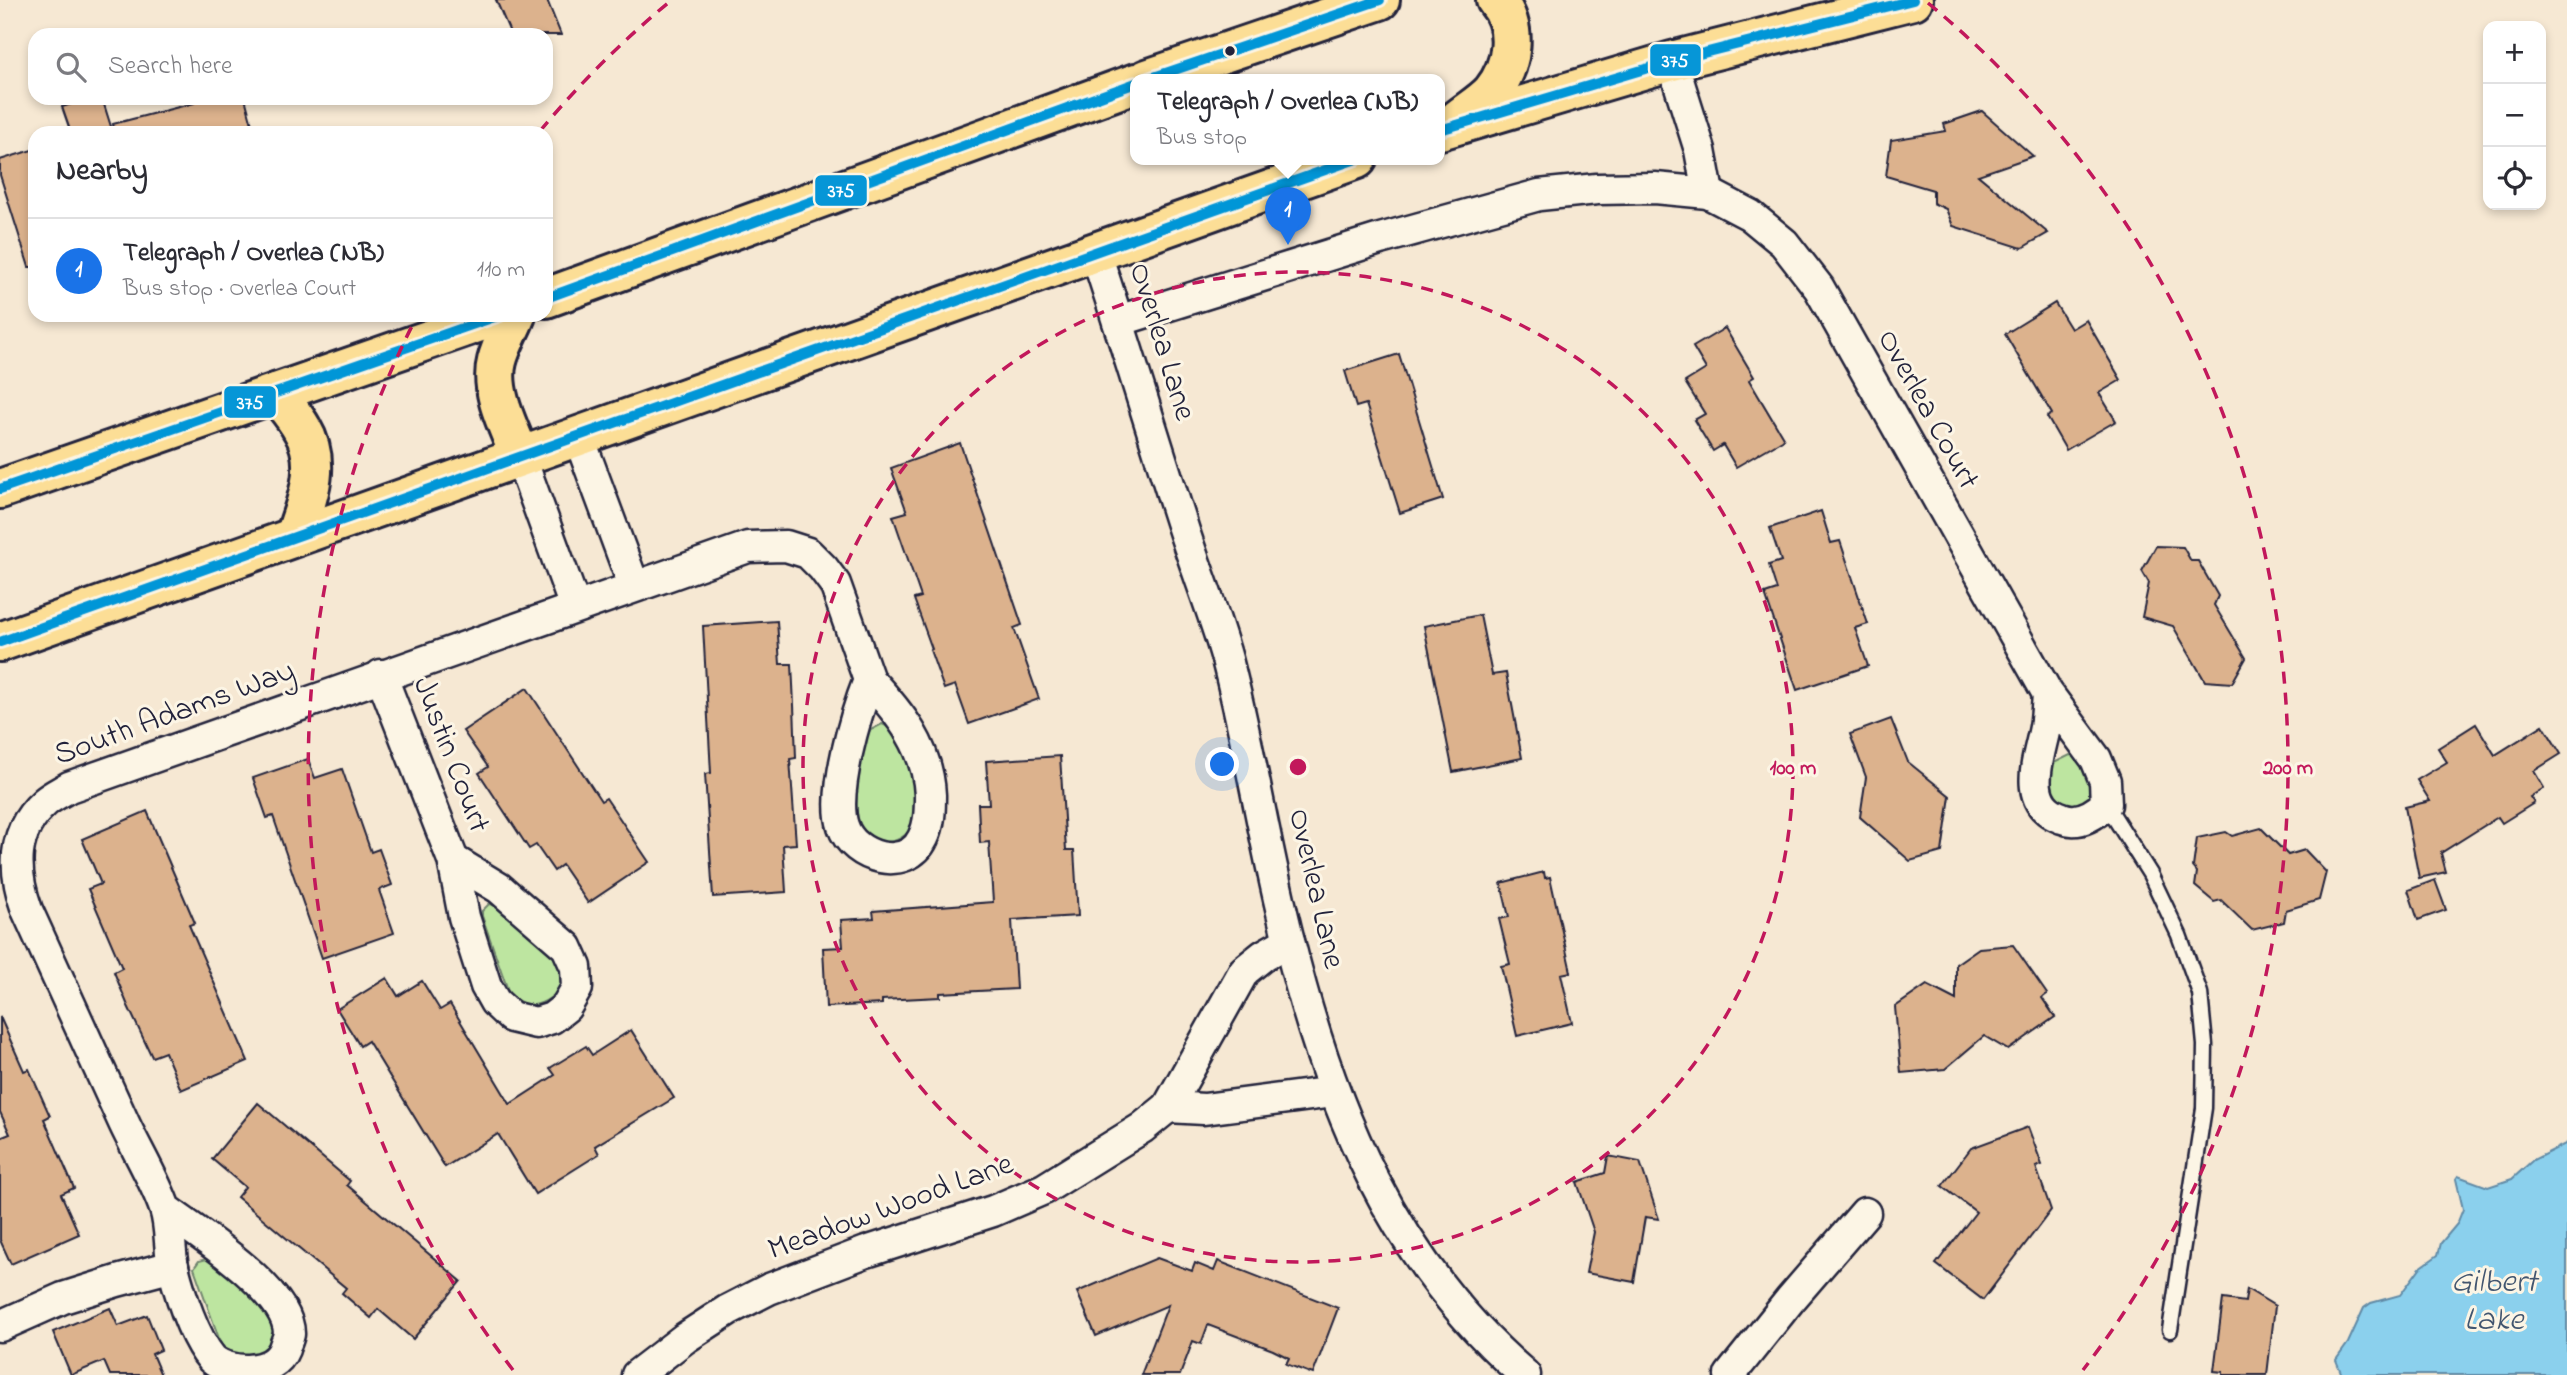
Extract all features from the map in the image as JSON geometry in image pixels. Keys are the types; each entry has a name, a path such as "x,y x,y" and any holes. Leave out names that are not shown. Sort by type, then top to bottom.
{"highway":[{"path":"1162,74 1380,0"},
{"path":"1445,128 1491,92 1507,64 1511,47 1510,29 1496,0"},
{"path":"1445,129 1672,61 1913,0"},
{"path":"553,295 1130,85"},
{"path":"0,642 1340,165"},
{"path":"0,489 480,322"},
{"path":"513,322 497,361 495,379 499,399 520,456"},
{"path":"276,393 303,429 313,458 310,491 295,536"}],"street":[{"path":"1672,61 1700,150 1708,193"},
{"name":"Overlea Court","path":"1118,321 1366,243 1539,195 1655,188 1708,193 1749,215 1784,243 1819,288 2048,694 2096,759 2105,781 2106,804"},
{"name":"Overlea Lane","path":"1095,251 1225,654 1289,941 1334,1092 1371,1175 1415,1251 1478,1332 1525,1375"},
{"path":"578,435 634,586"},
{"path":"520,456 575,607"},
{"name":"South Adams Way","path":"165,1209 219,1248 264,1286 281,1307 289,1334 282,1355 267,1366 250,1374 229,1371 214,1361 203,1345 173,1266 165,1209 27,910 18,884 17,850 26,826 45,802 69,787 748,547 786,546 808,554 835,584 869,680"},
{"name":"Justin Court","path":"381,676 453,860 464,917 480,969 495,1002 511,1017 522,1021 536,1023 552,1018 566,1007 577,988 576,967 567,947 499,888 453,860"},
{"path":"869,680 898,711 922,752 929,778 930,814 923,839 908,853 891,858 859,850 849,839 840,809 856,712 869,680"},
{"path":"2048,694 2045,727 2034,767 2041,800 2051,813 2063,819 2077,820 2093,815 2106,804"},
{"name":"Meadow Wood Lane","path":"637,1375 727,1310 769,1289 866,1252 993,1211 1044,1189 1108,1151 1168,1107 1244,971 1264,955 1289,941"},
{"path":"1168,1107 1204,1109 1334,1092"},
{"path":"1730,1375 1865,1213"},
{"path":"0,1326 62,1298 173,1266"}],"lane":[{"path":"2106,804 2150,874 2179,935 2200,993 2204,1045 2203,1108 2170,1330"}],"green space":[{"path":"882,724 893,732 905,753 917,795 915,818 911,827 898,840 890,842 875,839 868,834 859,821 856,805 867,732"},
{"path":"2070,755 2084,764 2094,790 2083,804 2069,807 2058,798 2050,783 2050,777 2052,764"},
{"path":"489,904 501,907 555,956 561,965 563,974 559,990 546,1001 528,1006 510,996 482,916 482,911"},
{"path":"207,1259 236,1280 266,1313 273,1331 271,1340 260,1352 236,1356 222,1347 194,1268 199,1261"}],"water":[{"name":"Gilbert Lake","path":"2567,1143 2567,1375 2342,1375 2336,1360 2348,1343 2364,1308 2371,1303 2400,1295 2420,1268 2438,1255 2441,1243 2457,1224 2463,1209 2456,1179 2458,1176 2488,1187 2512,1179 2533,1160"}],"building":[{"path":"496,0 547,0 561,35 553,35 553,28 508,28"},
{"path":"104,105 111,126 69,126 62,107"},
{"path":"186,105 247,105 252,124 113,126"},
{"path":"1982,111 2033,156 1978,175 2048,233 2022,248 1953,226 1946,209 1933,203 1933,190 1886,176 1891,140 1946,131 1944,124"},
{"path":"28,151 28,264 0,175 0,160"},
{"path":"2055,303 2071,329 2086,320 2121,380 2099,393 2116,421 2066,450 2047,417 2052,414 2005,334"},
{"path":"1725,328 1754,377 1749,380 1784,439 1736,467 1723,445 1713,451 1694,420 1705,414 1685,382 1706,369 1693,347"},
{"path":"1399,354 1443,499 1400,513 1366,404 1356,407 1345,371"},
{"path":"960,443 1022,625 1014,628 1039,699 969,724 955,685 944,689 914,599 921,597 893,516 907,512 891,468"},
{"path":"1821,511 1831,543 1840,541 1868,624 1855,628 1868,666 1797,690 1765,594 1777,590 1769,565 1781,561 1770,528"},
{"path":"2156,546 2183,547 2191,561 2198,561 2218,596 2214,605 2246,658 2232,683 2205,681 2173,626 2142,617 2149,583 2142,571"},
{"path":"1480,615 1492,675 1506,673 1522,758 1453,772 1424,626"},
{"path":"777,621 780,664 792,664 796,758 790,759 796,844 783,845 786,892 713,897 705,774 711,773 703,626"},
{"path":"527,688 601,801 606,798 649,862 588,903 562,865 554,871 536,845 529,849 479,773 488,767 463,731"},
{"path":"1891,719 1908,762 1950,796 1942,852 1910,861 1860,817 1866,777 1850,734"},
{"path":"2476,724 2495,755 2543,725 2561,754 2534,771 2544,788 2530,797 2534,803 2502,823 2498,817 2441,853 2446,872 2419,878 2405,807 2430,801 2417,780 2447,762 2438,748"},
{"path":"1060,756 1066,850 1074,850 1078,916 1012,920 1016,989 940,993 940,997 826,1007 823,948 843,947 841,920 874,918 873,911 993,902 989,842 980,843 978,804 989,804 986,761"},
{"path":"308,759 315,778 342,769 371,852 379,849 392,885 379,890 394,933 322,958 273,816 267,818 253,778"},
{"path":"147,811 195,923 189,925 248,1061 181,1090 165,1052 152,1057 128,1006 114,972 122,968 88,889 101,884 82,839"},
{"path":"2261,828 2288,855 2305,850 2326,872 2319,900 2286,910 2284,922 2252,930 2221,900 2214,902 2195,886 2197,872 2193,867 2197,838 2226,832 2232,836"},
{"path":"1544,872 1545,878 1550,877 1571,972 1561,974 1572,1023 1517,1036 1501,966 1510,964 1499,919 1509,917 1501,883"},
{"path":"2435,880 2446,910 2418,920 2408,890"},
{"path":"2013,945 2047,994 2042,998 2055,1017 2008,1050 1984,1036 1945,1069 1901,1073 1895,1007 1927,985 1956,1000 1956,964 1979,948"},
{"path":"387,978 398,996 422,981 440,1010 450,1004 510,1104 555,1075 550,1068 586,1046 592,1055 631,1030 674,1098 595,1146 599,1154 535,1194 498,1134 445,1167 368,1041 360,1046 337,1009"},
{"path":"0,1017 24,1071 29,1069 50,1116 44,1119 74,1188 61,1194 79,1234 11,1264 0,1240 0,1138 10,1134 0,1112"},
{"path":"258,1103 350,1181 347,1185 461,1281 413,1339 378,1309 371,1318 342,1293 346,1288 237,1197 245,1187 212,1159"},
{"path":"2028,1127 2042,1165 2036,1167 2051,1210 1983,1300 1936,1264 1976,1212 1942,1186 1971,1148"},
{"path":"1608,1156 1640,1162 1659,1219 1645,1217 1634,1282 1586,1273 1594,1232 1577,1182 1605,1173"},
{"path":"1157,1258 1192,1271 1195,1263 1214,1271 1218,1261 1338,1308 1313,1374 1286,1364 1289,1358 1273,1350 1208,1325 1201,1344 1193,1341 1180,1375 1141,1375 1168,1305 1096,1336 1077,1292"},
{"path":"2247,1289 2275,1306 2267,1375 2223,1375 2223,1372 2214,1371 2223,1299 2245,1302"},
{"path":"110,1308 118,1326 147,1315 161,1350 152,1354 161,1375 110,1375 104,1361 71,1375 53,1332"}],"transit line":[{"name":"375","path":"1163,74 1380,0"},
{"name":"375","path":"1445,129 1672,61 1913,0"},
{"name":"375","path":"553,295 1130,85"},
{"name":"375","path":"0,642 1339,165"},
{"name":"375","path":"0,489 480,322"}],"place":[{"name":"Telegraph / Overlea (NB)","path":"1288,245"}]}
